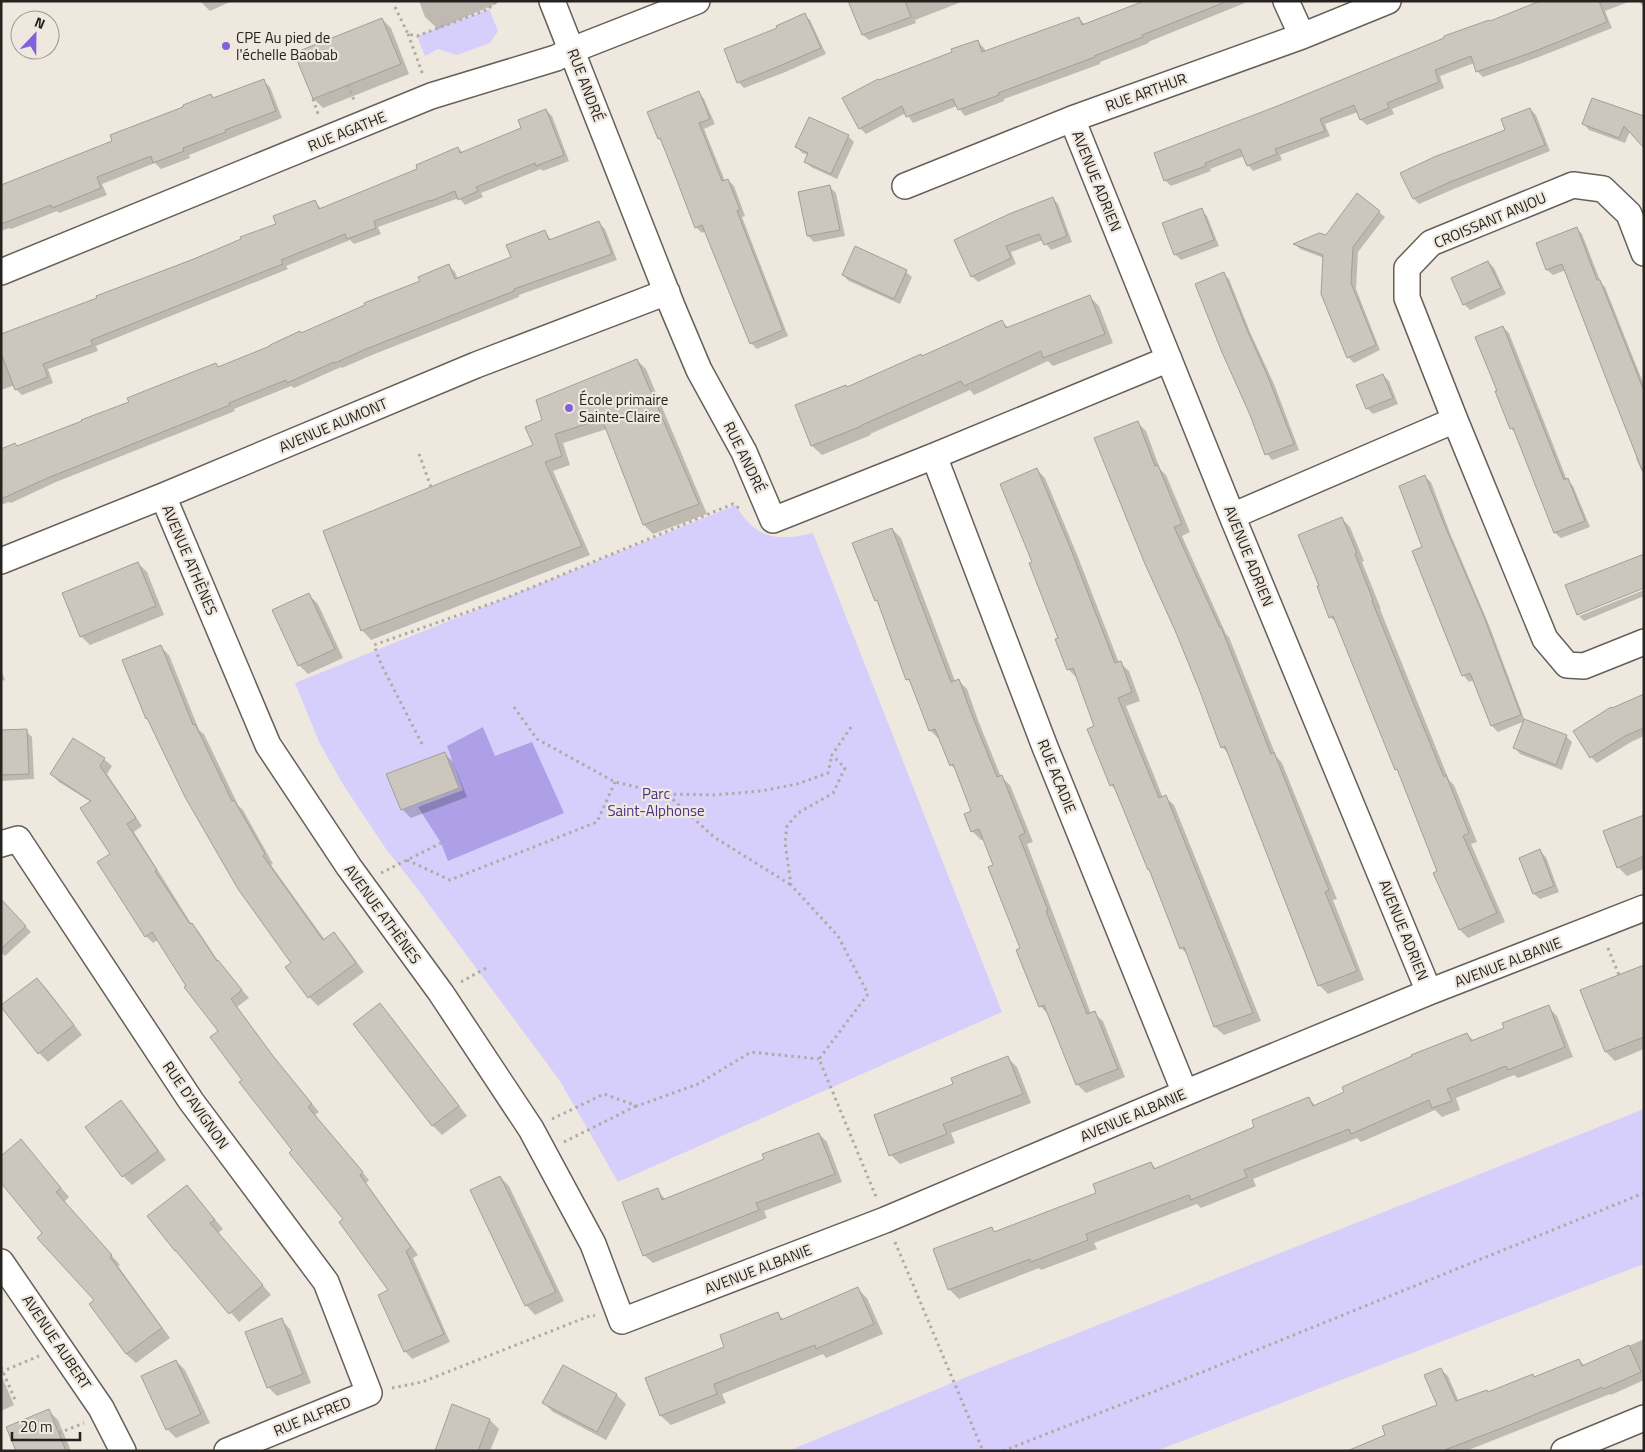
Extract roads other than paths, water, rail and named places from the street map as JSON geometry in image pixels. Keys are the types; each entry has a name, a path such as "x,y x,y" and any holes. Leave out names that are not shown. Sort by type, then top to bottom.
{"street":[{"name":"RUE ANDRÉ","path":"552,1 699,370 744,452 773,520 1169,359"},
{"name":"RUE AGATHE","path":"1,272 431,96 556,58 697,1"},
{"path":"1286,1 1302,36"},
{"name":"RUE ARTHUR","path":"905,186 1072,119 1302,36 1388,1"},
{"name":"AVENUE ADRIEN","path":"1072,119 1232,516 1429,992"},
{"name":"CROISSANT ANJOU","path":"1644,253 1629,214 1603,189 1573,185 1431,243 1407,268 1407,298 1454,420 1544,639 1567,665 1584,666 1644,642"},
{"name":"AVENUE AUMONT","path":"1,562 476,365 667,292"},
{"path":"1232,516 1454,420"},
{"name":"RUE ACADIE","path":"934,456 1045,746 1184,1093"},
{"name":"AVENUE ATHÈNES","path":"163,496 268,745 360,883 441,994 531,1129 593,1244 622,1321"},
{"name":"RUE D'AVIGNON","path":"1,844 18,839 191,1101 326,1282 369,1393"},
{"name":"AVENUE ALBANIE","path":"622,1321 885,1220 1184,1093 1429,992 1644,908"},
{"name":"AVENUE AUBERT","path":"1,1262 101,1408 123,1451"},
{"name":"RUE ALFRED","path":"227,1451 369,1393"},
{"path":"1564,1451 1644,1418"}],"place":[{"name":"CPE Au pied de l'échelle Baobab","path":"226,46"},
{"name":"École primaire Sainte-Claire","path":"569,408"}],"park label":[{"name":"Parc Saint-Alphonse","path":"656,802"}]}
